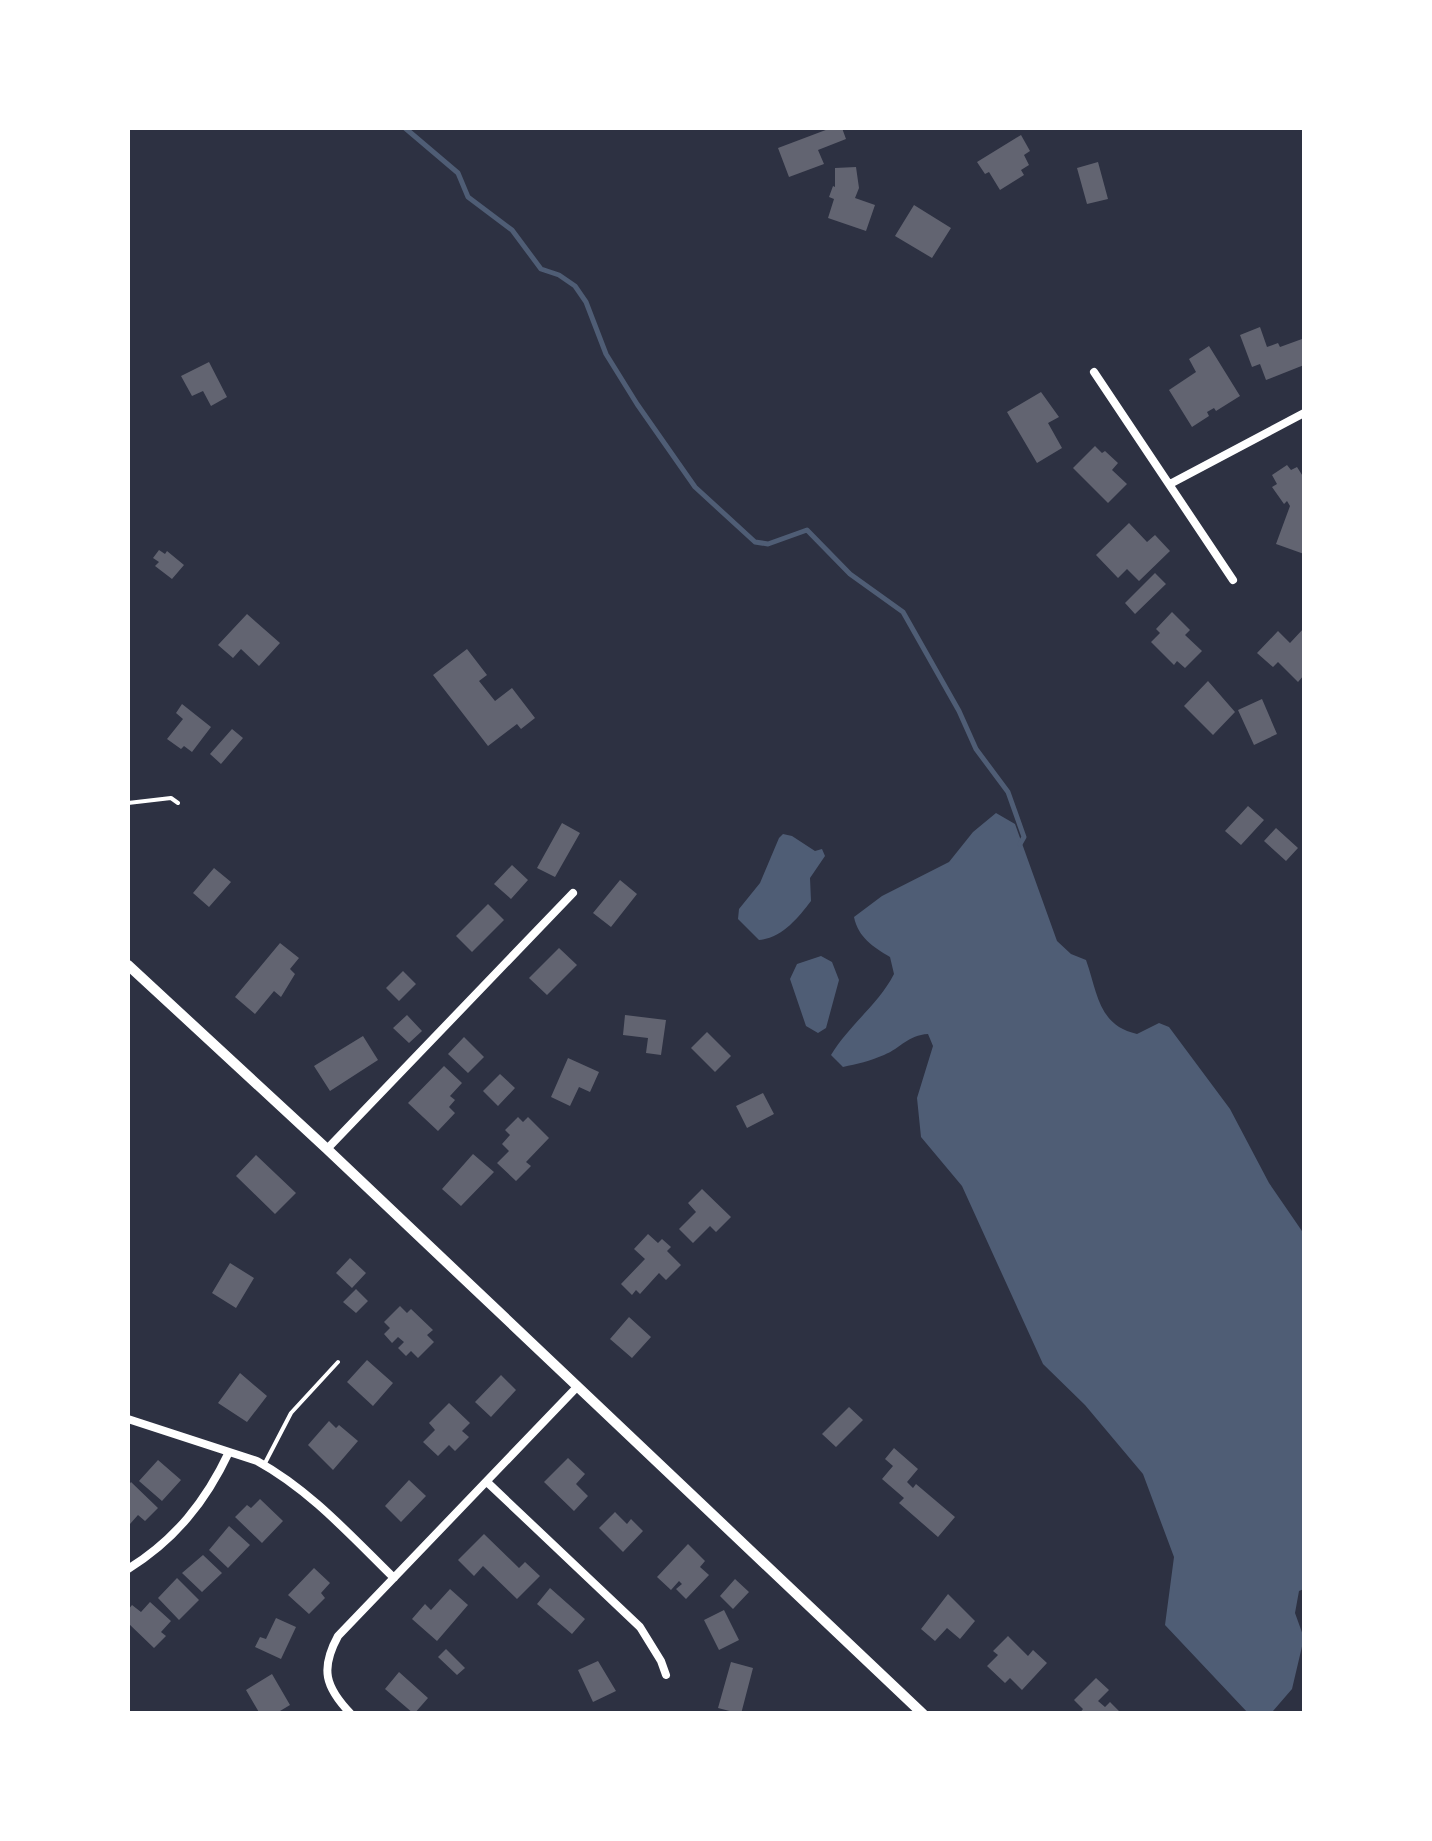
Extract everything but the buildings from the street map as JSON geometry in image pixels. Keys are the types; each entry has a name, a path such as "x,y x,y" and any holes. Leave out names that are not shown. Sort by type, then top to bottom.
{"street":[{"path":"1094,372 1234,580"},
{"path":"1170,484 1304,413"},
{"path":"328,1149 573,893"},
{"path":"128,964 923,1714"},
{"path":"350,1714 334,1696 328,1680 328,1660 338,1636 577,1388"},
{"path":"128,1420 264,1465 314,1501 394,1578"},
{"path":"128,1569 146,1558 187,1520 215,1482 228,1452"},
{"path":"486,1482 640,1627 666,1675"}],"lane":[{"path":"128,803 171,798 178,803"},
{"path":"264,1465 291,1414 338,1362"}],"water":[{"path":"996,813 1015,824 1057,941 1071,954 1086,960 1107,1016 1124,1030 1137,1034 1159,1023 1169,1027 1230,1109 1269,1183 1304,1234 1304,1589 1299,1591 1295,1613 1304,1638 1292,1689 1273,1711 1248,1713 1165,1625 1174,1557 1143,1474 1085,1405 1043,1364 962,1186 921,1137 917,1098 933,1046 928,1034 879,1057 843,1067 831,1055 894,974 890,957 863,936 854,917 882,896 949,862 973,832"},
{"path":"783,834 815,851 822,849 825,856 810,878 811,901 782,931 759,940 738,919 739,909 760,883"},
{"path":"821,956 832,962 839,980 826,1028 818,1033 806,1026 790,979 797,964"}],"waterway":[{"path":"405,128 458,173 468,197 512,230 541,269 575,286 586,302 606,354 695,487 755,542 768,544 807,530 850,574 903,612 976,749 1008,792 1024,837 1020,844"}]}
